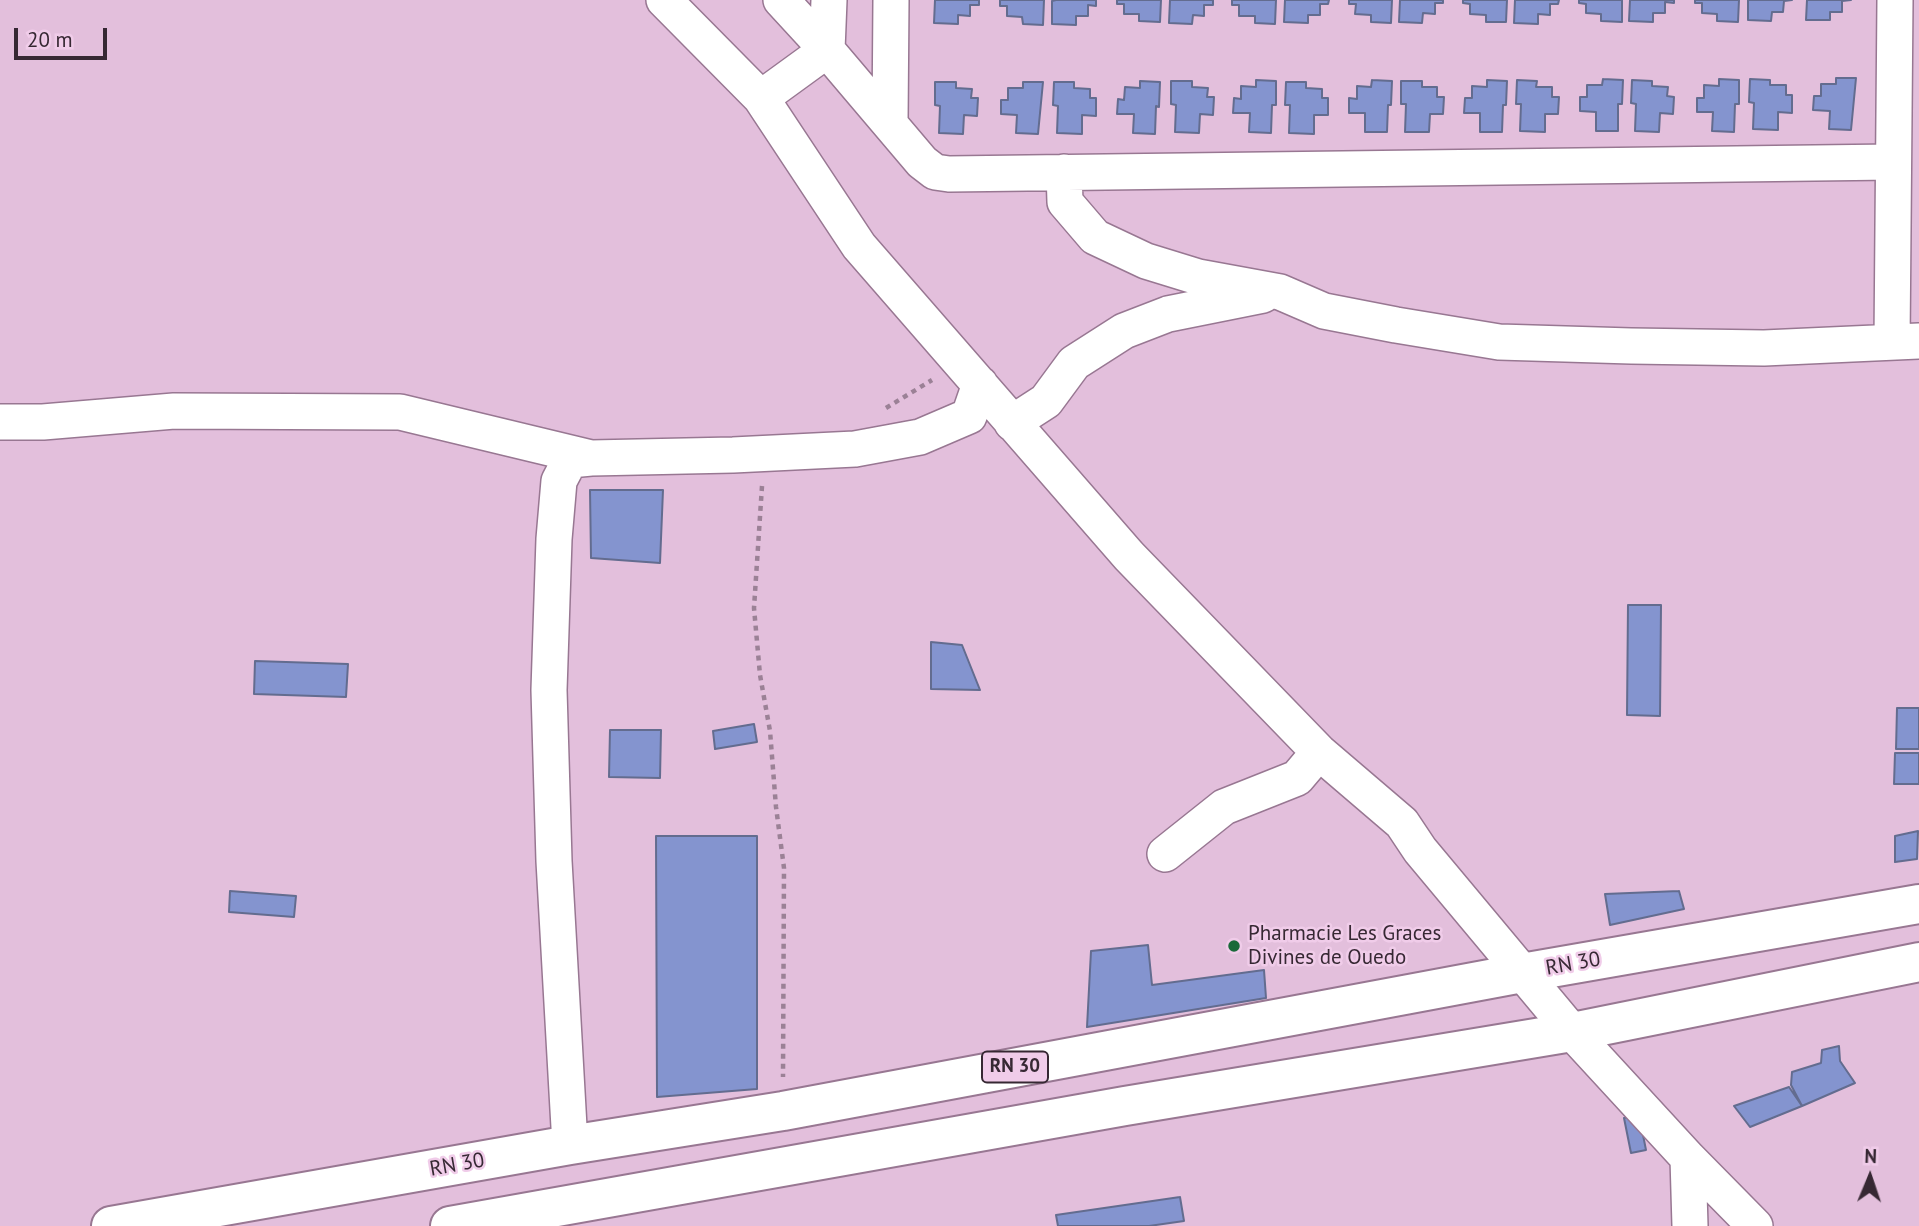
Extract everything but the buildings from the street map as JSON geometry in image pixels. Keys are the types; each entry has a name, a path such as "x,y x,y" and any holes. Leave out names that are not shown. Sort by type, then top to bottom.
{"main road":[{"name":"RN 30","path":"110,1226 570,1145 783,1111 1522,973 1919,904"},
{"path":"450,1226 1125,1106 1572,1032 1919,962"}],"street":[{"path":"664,0 761,98 859,246 1129,556 1319,752 1402,823 1420,850 1572,1032 1755,1226"},
{"path":"781,0 890,122 922,162 935,172 949,174 1893,162"},
{"path":"827,50 829,0"},
{"path":"890,122 891,0"},
{"path":"1064,172 1065,202 1096,237 1146,261 1185,273 1280,292 1324,311 1499,342 1765,348 1905,342 1893,162 1895,0"},
{"path":"761,98 827,50"},
{"path":"1012,423 1045,401 1074,363 1124,331 1168,314 1280,292"},
{"path":"570,1145 554,861 549,691 554,539 559,481 570,460 855,449 920,437 969,416 980,384"},
{"path":"0,422 43,422 174,411 400,412 591,458"},
{"path":"1165,854 1224,807 1297,778 1319,752"},
{"path":"1688,1158 1690,1226"}],"path":[{"path":"875,414 936,377 951,350"},
{"path":"783,1111 784,868 754,608 761,488 769,471 801,452"}],"place":[{"name":"Pharmacie Les Graces Divines de Ouedo","path":"1234,946"}]}
